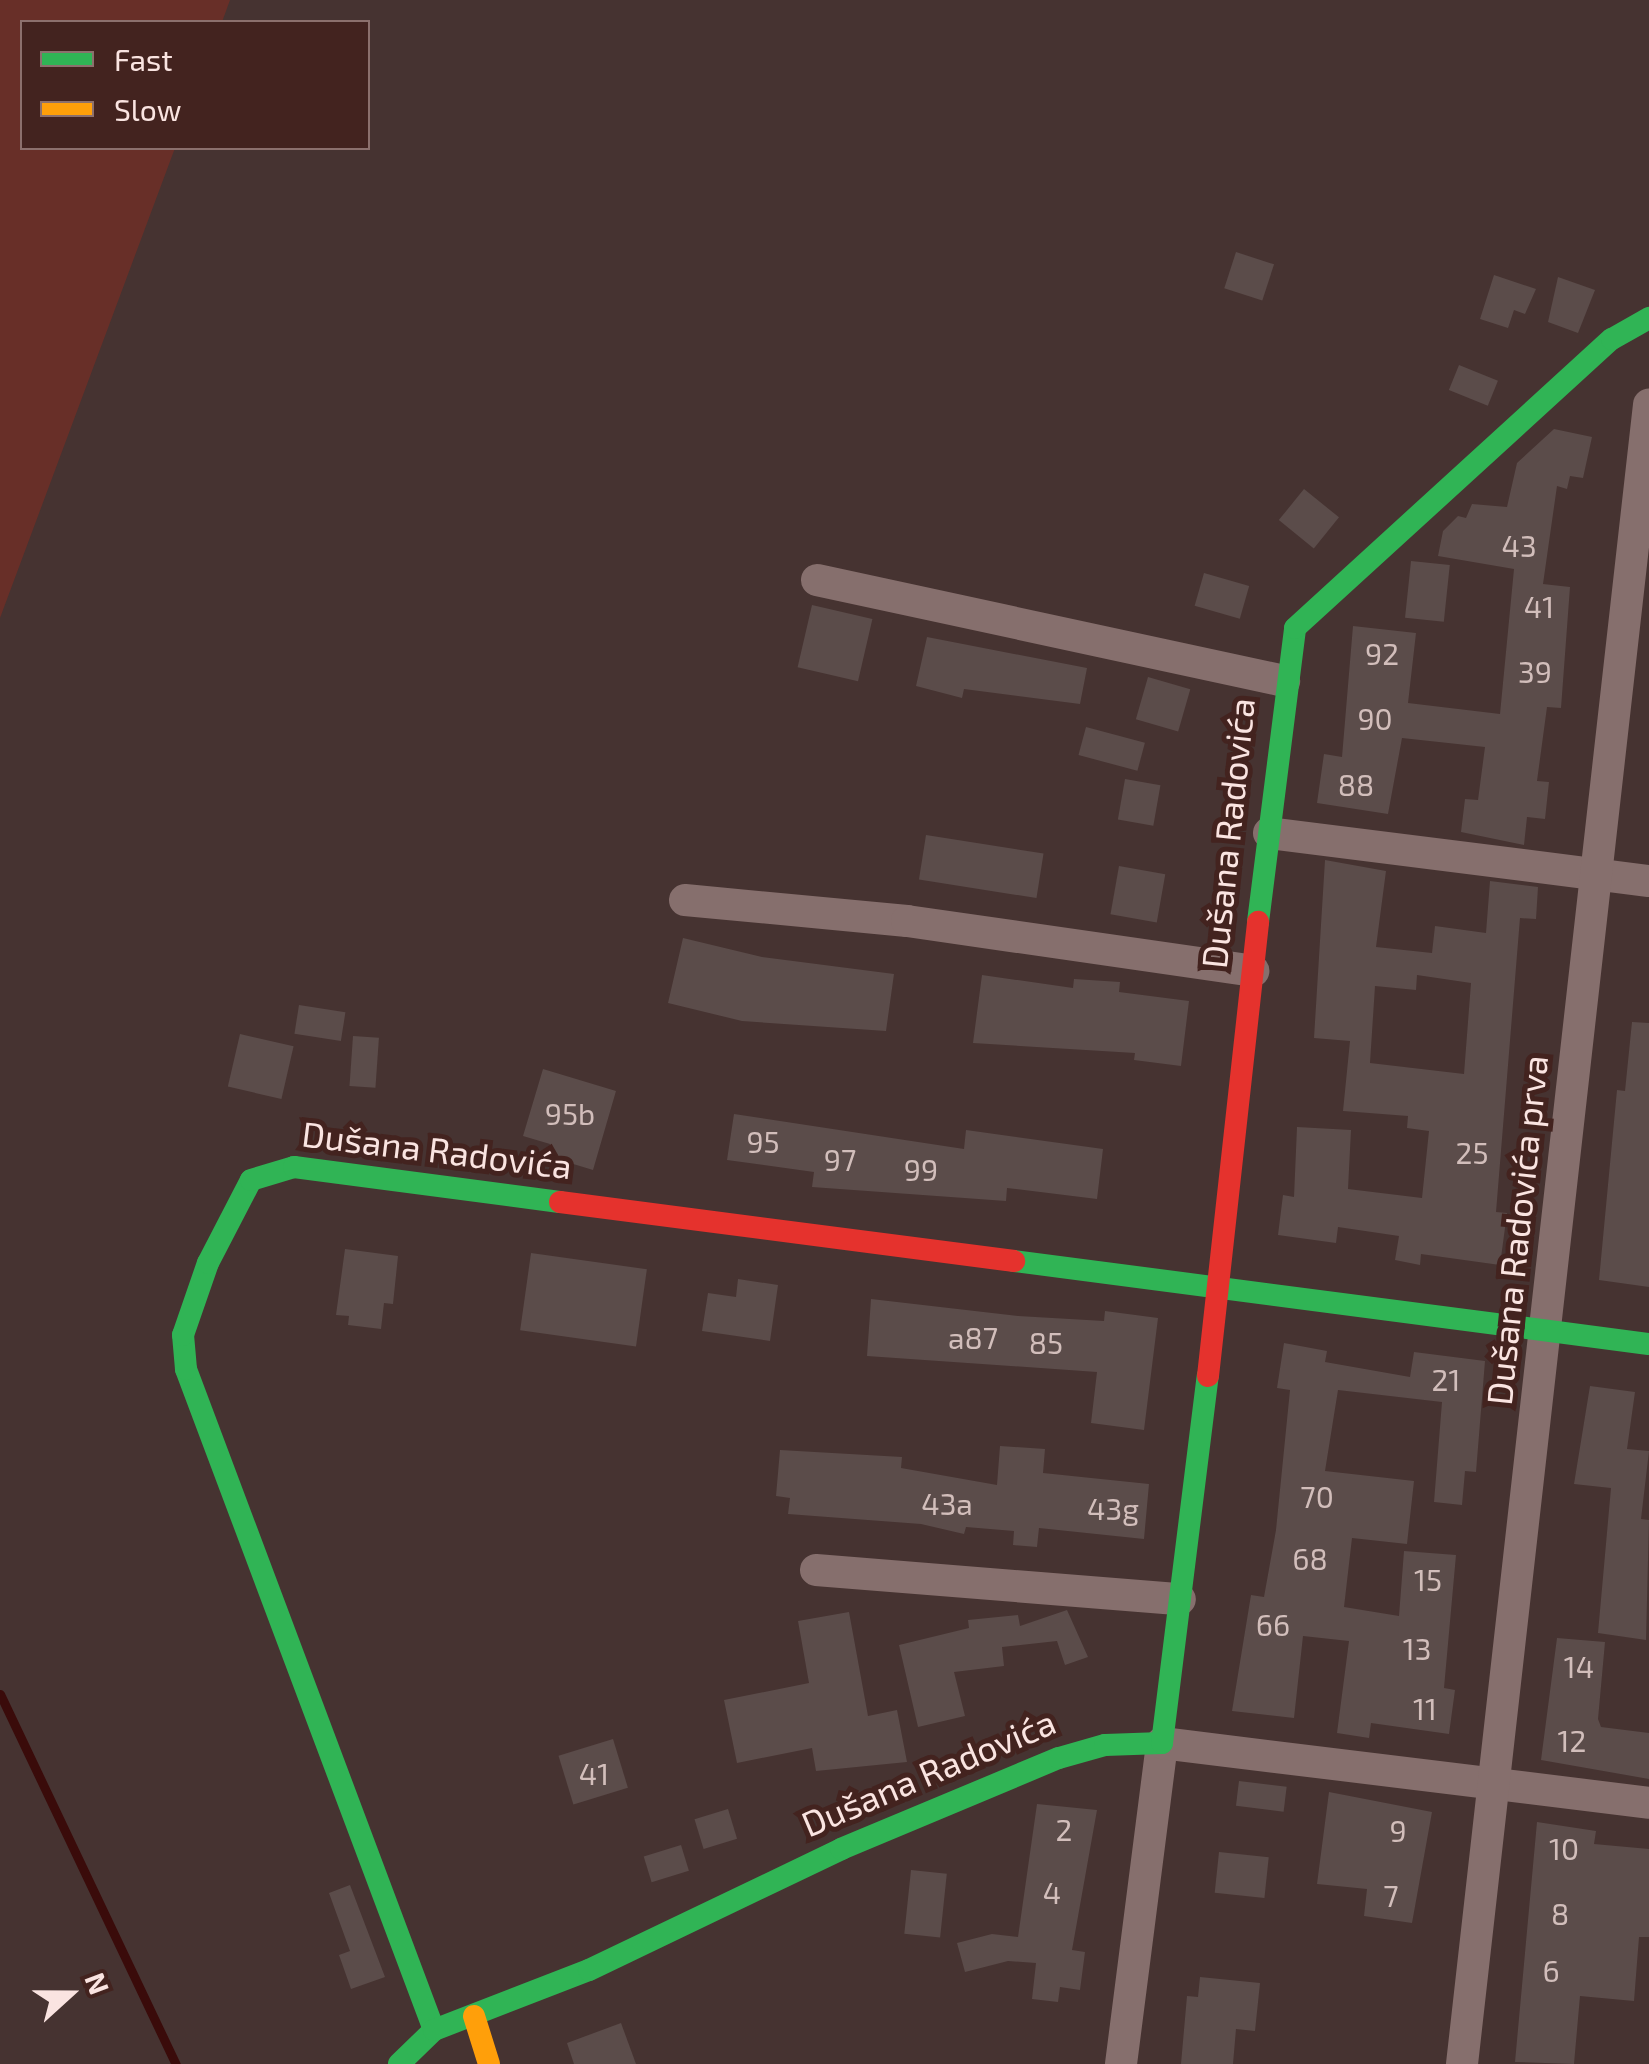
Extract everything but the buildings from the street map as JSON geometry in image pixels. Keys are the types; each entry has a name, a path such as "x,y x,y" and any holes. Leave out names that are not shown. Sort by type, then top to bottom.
{"street":[{"path":"1284,681 1295,628 1323,596 1612,339 1649,318"},
{"name":"Dušana Radovića prva","path":"1462,2064 1648,424"},
{"name":"Dušana Radovića","path":"399,2064 434,2030 474,2016 1058,1758 1105,1744 1162,1743 1220,1290 1284,681 817,580"},
{"path":"1269,833 1649,881"},
{"path":"686,900 907,921 1253,971"},
{"name":"Dušana Radovića","path":"434,2030 186,1369 183,1335 208,1263 251,1180 294,1167 1220,1290"},
{"path":"1220,1290 1649,1344"},
{"path":"816,1570 1180,1599"},
{"path":"1121,2064 1162,1743 1649,1803"},
{"path":"474,2016 490,2064"}],"shaded area":[{"path":"0,0 230,0 223,20 20,20 20,150 174,150 0,618"}],"waterway":[{"path":"0,1694 176,2064"}],"traffic: fast":[{"path":"1258,922 1295,628 1612,339 1649,318"},
{"path":"434,2030 186,1369 183,1335 208,1263 251,1180 294,1167 560,1202"},
{"path":"1014,1261 1649,1344"},
{"path":"399,2064 434,2030 589,1970 841,1849 1059,1758 1105,1745 1162,1743 1208,1376"}],"traffic: slow":[{"path":"474,2016 489,2064"}],"traffic: jam":[{"path":"1208,1376 1258,922"},
{"path":"560,1202 1014,1261"}]}
